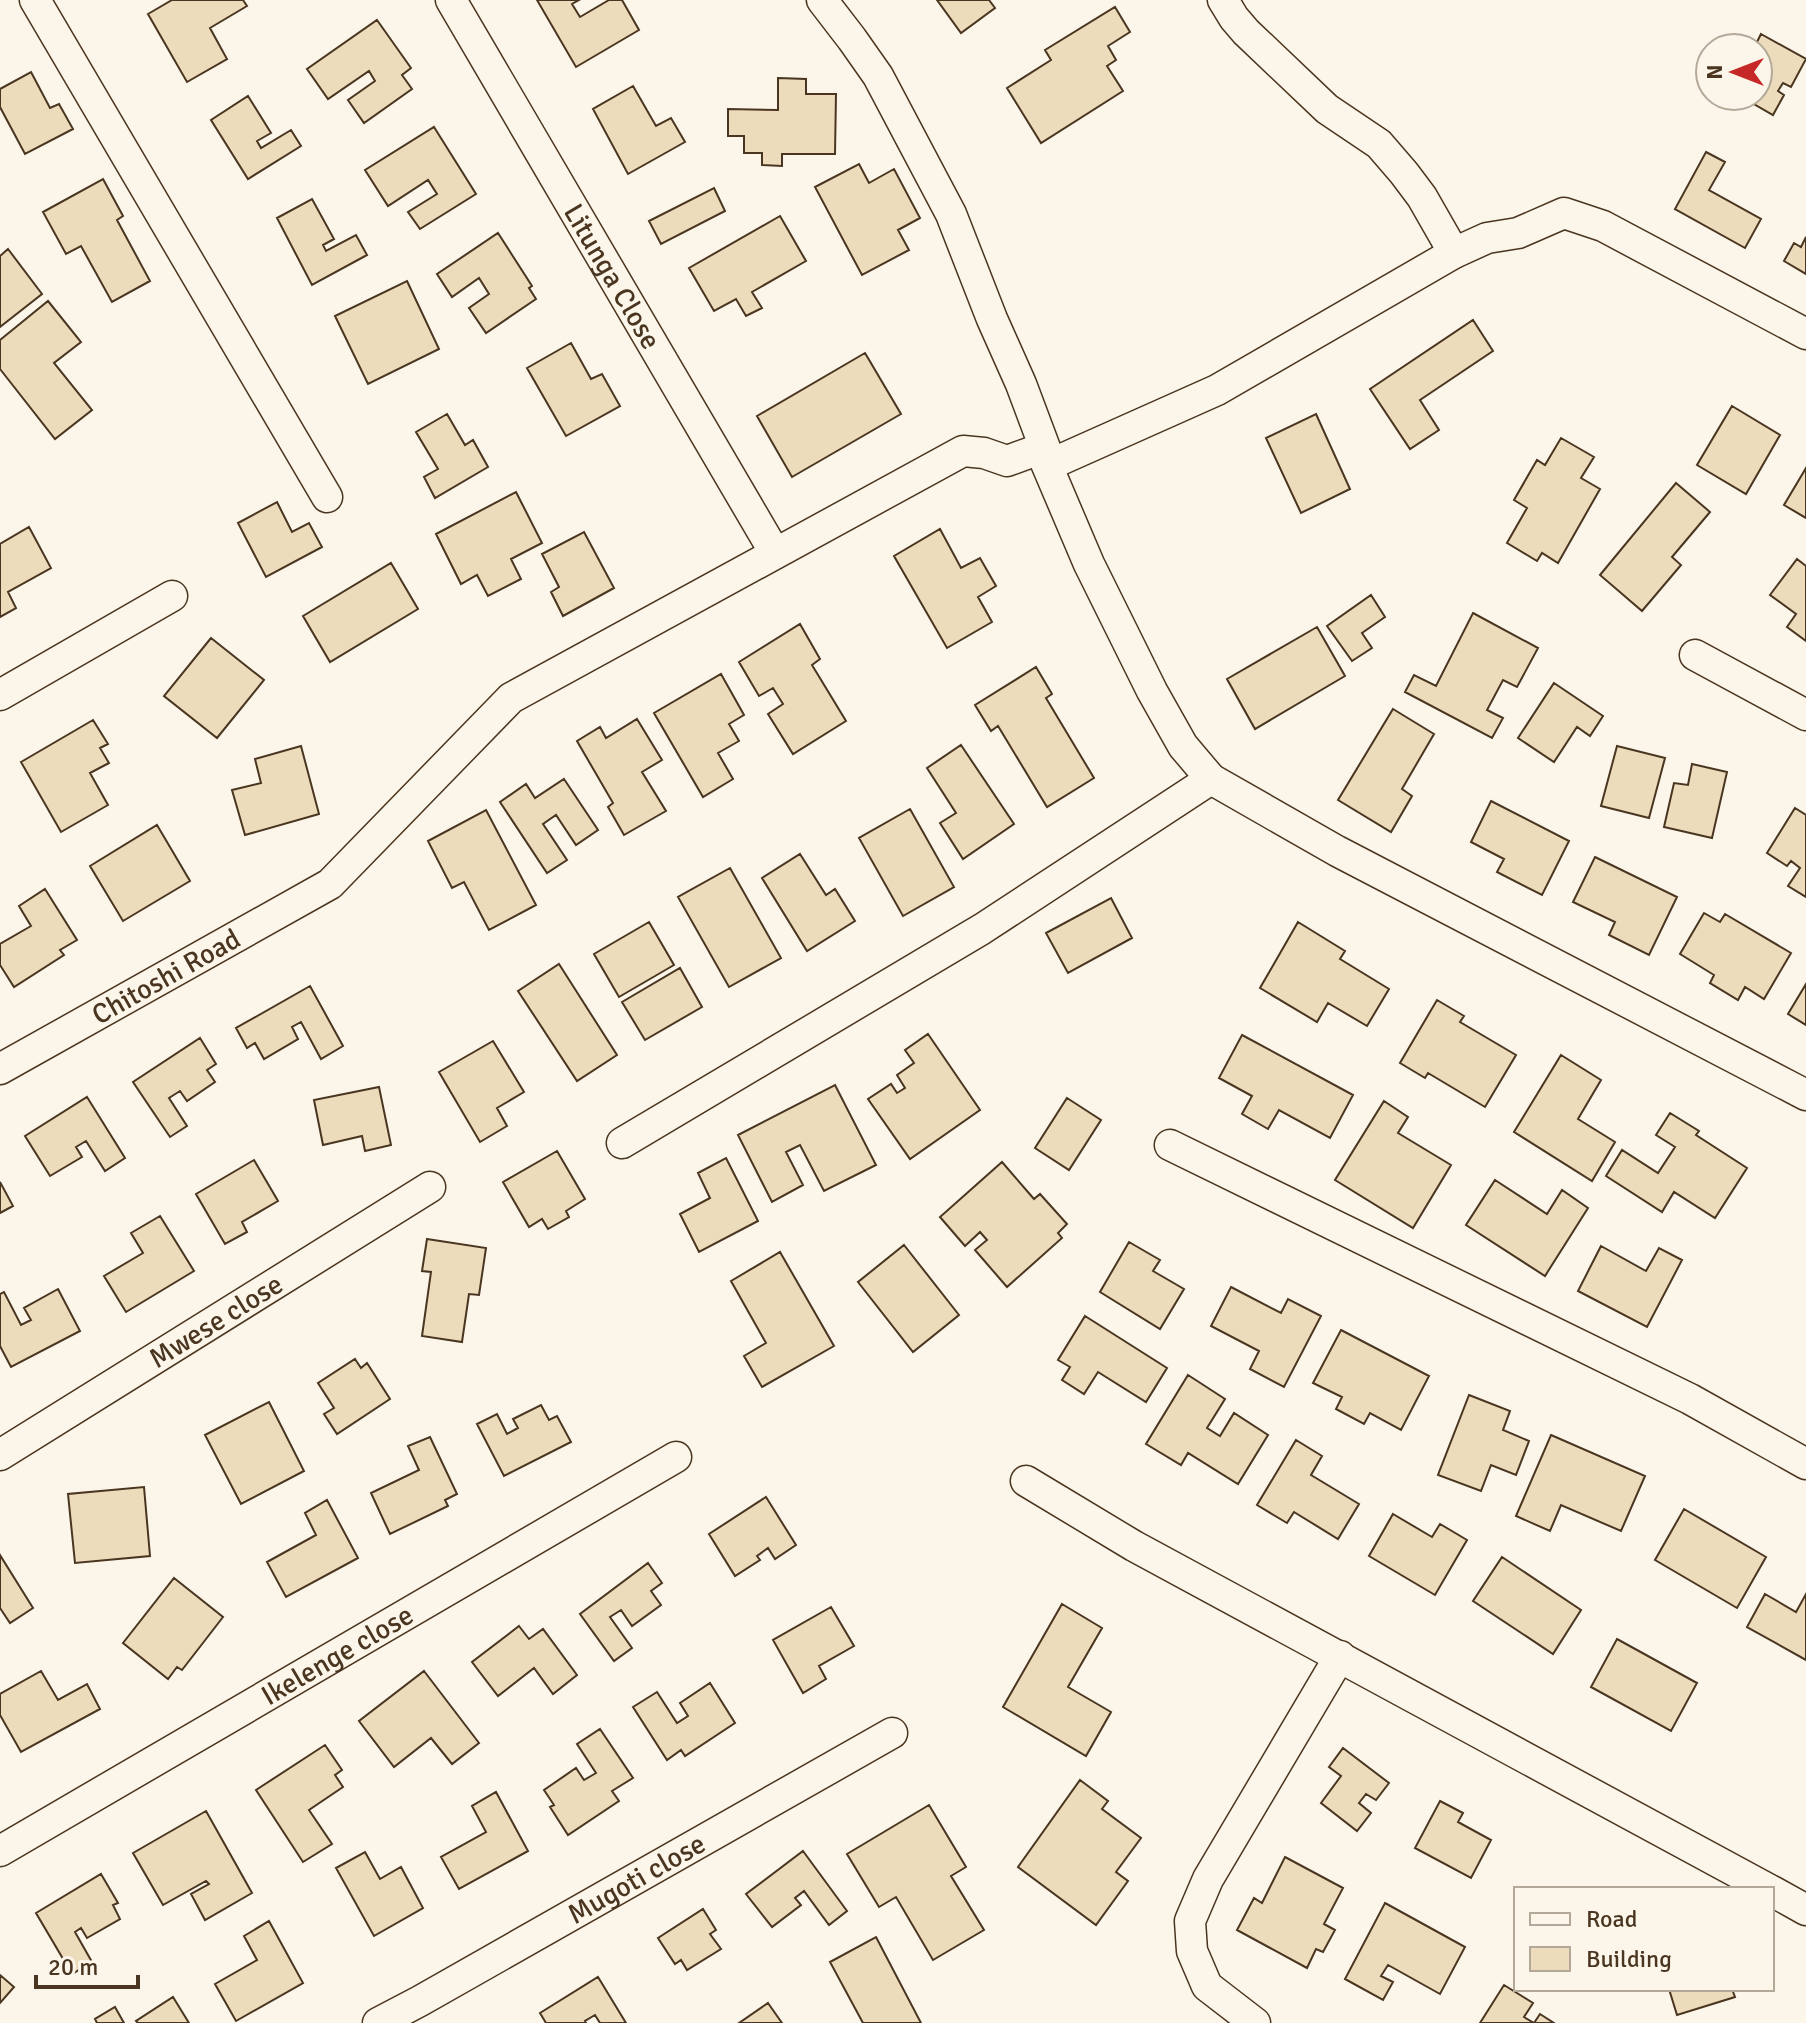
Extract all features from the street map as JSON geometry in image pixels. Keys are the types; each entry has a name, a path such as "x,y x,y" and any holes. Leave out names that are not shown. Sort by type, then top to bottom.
{"street":[{"path":"35,0 327,497"},
{"name":"Litunga Close","path":"451,0 775,553"},
{"path":"822,0 878,76 951,214 1021,384 1089,564 1183,746 1211,779 1337,851 1806,1095"},
{"path":"1223,0 1246,32 1327,109 1379,144 1422,197 1454,253"},
{"name":"Chitoshi Road","path":"0,1069 330,884 511,698 963,451 984,453 1007,461 1046,456 1217,390 1454,253 1487,238 1518,233 1564,213 1603,226 1806,334"},
{"path":"0,695 172,596"},
{"path":"1695,655 1806,715"},
{"path":"622,1143 982,929 1211,779"},
{"path":"1170,1145 1690,1399 1806,1464"},
{"name":"Mwese close","path":"0,1455 430,1187"},
{"name":"Ikelenge close","path":"0,1851 676,1457"},
{"path":"1026,1481 1134,1546 1764,1887"},
{"path":"1255,2023 1207,1986 1192,1951 1190,1921 1208,1879 1340,1656"},
{"name":"Mugoti close","path":"378,2023 892,1733"},
{"path":"1774,1892 1806,1910"}],"building":[{"path":"172,0 243,0 247,6 210,28 227,59 187,82 148,14"},
{"path":"537,0 579,0 572,4 580,17 609,0 622,0 639,30 576,67"},
{"path":"937,0 989,0 995,8 961,33"},
{"path":"1115,7 1130,32 1108,46 1116,60 1107,66 1123,91 1041,143 1007,88 1051,60 1045,50"},
{"path":"377,20 411,68 402,75 412,89 364,123 348,100 375,81 369,71 328,99 307,69"},
{"path":"1774,41 1806,59 1791,87 1783,83 1778,91 1784,95 1773,115 1768,112 1774,112"},
{"path":"31,72 50,108 59,104 73,129 25,154 0,107 0,89"},
{"path":"778,78 806,79 806,94 836,94 835,154 782,154 782,166 762,165 762,153 744,153 744,136 728,136 728,109 778,110"},
{"path":"633,86 656,126 671,118 685,142 628,174 593,109"},
{"path":"248,96 271,133 257,141 261,148 291,130 301,146 248,179 211,120"},
{"path":"434,127 476,194 420,229 408,212 437,194 428,180 388,206 365,170"},
{"path":"1706,152 1725,162 1709,190 1761,219 1745,248 1675,209"},
{"path":"859,164 869,183 894,169 920,218 898,230 909,250 862,275 815,187"},
{"path":"103,179 123,216 117,220 150,281 112,302 81,246 66,254 43,212"},
{"path":"714,188 725,211 661,244 649,221"},
{"path":"312,199 334,239 323,245 326,251 356,235 367,255 312,285 277,218"},
{"path":"780,216 806,261 752,292 762,308 746,316 736,299 714,311 689,268"},
{"path":"498,233 532,286 529,288 536,299 486,333 469,308 489,294 479,278 452,297 437,274"},
{"path":"1806,237 1806,274 1784,261 1794,243 1801,247"},
{"path":"8,249 42,294 0,327 0,256"},
{"path":"407,281 439,349 368,384 335,316"},
{"path":"48,301 81,342 54,363 92,410 55,439 0,369 0,340"},
{"path":"1473,320 1493,351 1420,400 1439,430 1410,449 1370,389"},
{"path":"571,343 591,379 602,374 620,406 566,436 527,368"},
{"path":"865,353 901,414 792,477 757,416"},
{"path":"1732,406 1780,435 1746,494 1697,465"},
{"path":"447,414 465,445 473,440 488,467 435,498 424,477 438,469 416,432"},
{"path":"1316,414 1350,489 1301,513 1266,438"},
{"path":"1561,438 1594,457 1581,478 1600,489 1558,563 1542,553 1537,561 1507,543 1527,508 1514,500 1537,460 1545,465"},
{"path":"1806,468 1806,518 1784,505"},
{"path":"1676,483 1710,512 1672,557 1681,565 1642,611 1600,575"},
{"path":"516,492 542,543 511,559 521,579 488,596 477,575 461,584 436,534"},
{"path":"277,502 292,532 309,523 322,547 266,577 238,523"},
{"path":"29,527 51,568 8,592 16,608 0,617 0,544"},
{"path":"940,529 961,568 980,558 996,586 978,597 992,622 947,648 894,556"},
{"path":"584,532 614,588 563,616 551,592 559,587 542,554"},
{"path":"1797,559 1806,566 1806,641 1787,627 1796,614 1770,595"},
{"path":"391,563 418,609 330,662 303,616"},
{"path":"1371,595 1385,617 1362,633 1372,648 1352,661 1327,626"},
{"path":"1473,613 1538,648 1517,687 1503,680 1487,710 1503,718 1492,738 1405,692 1414,675 1436,686"},
{"path":"800,624 820,659 812,665 846,721 793,754 768,714 783,704 773,688 759,696 739,662"},
{"path":"1317,627 1345,676 1255,729 1227,679"},
{"path":"211,638 264,680 217,738 164,696"},
{"path":"1036,667 1052,694 1046,698 1094,778 1047,807 998,726 991,731 975,705"},
{"path":"721,674 744,715 729,724 739,741 718,753 733,779 703,797 654,713"},
{"path":"1554,683 1603,716 1590,736 1577,727 1554,762 1518,738"},
{"path":"1393,709 1434,734 1402,789 1412,796 1391,832 1338,800"},
{"path":"637,719 662,760 642,772 666,811 624,835 608,807 613,803 577,741 600,727 606,738"},
{"path":"93,720 108,744 100,748 109,763 90,773 108,805 61,832 21,762"},
{"path":"961,745 1014,824 963,859 940,823 956,813 927,768"},
{"path":"301,746 319,814 245,835 232,790 261,783 255,759"},
{"path":"1617,746 1665,758 1649,818 1601,806"},
{"path":"1692,764 1727,772 1712,838 1664,827 1674,783 1688,785"},
{"path":"564,779 598,830 576,845 556,815 543,824 567,860 547,873 500,802 526,784 535,798"},
{"path":"1491,801 1569,841 1542,895 1497,872 1504,859 1471,842"},
{"path":"1795,808 1806,815 1806,897 1788,886 1800,868 1791,861 1787,866 1767,853"},
{"path":"910,809 954,887 903,916 859,838"},
{"path":"486,810 536,905 489,930 464,882 452,888 428,841"},
{"path":"157,825 190,881 123,921 90,866"},
{"path":"800,854 826,895 835,889 855,921 807,951 762,878"},
{"path":"1595,857 1677,897 1649,955 1609,935 1615,922 1573,902"},
{"path":"730,868 781,958 729,987 678,897"},
{"path":"45,889 77,940 60,950 64,955 14,987 0,965 0,944 31,926 19,906"},
{"path":"1111,898 1132,938 1068,973 1046,933"},
{"path":"1704,913 1720,922 1725,914 1791,953 1764,999 1745,987 1738,1000 1710,983 1714,975 1680,954"},
{"path":"649,922 674,965 619,997 594,954"},
{"path":"1298,922 1345,951 1340,959 1389,989 1367,1026 1328,1003 1317,1022 1260,988"},
{"path":"559,964 617,1055 577,1081 518,991"},
{"path":"680,968 702,1007 645,1040 622,1002"},
{"path":"1806,984 1806,1025 1788,1014"},
{"path":"310,986 343,1046 321,1059 301,1022 292,1027 298,1039 264,1059 255,1043 247,1048 236,1028"},
{"path":"1437,1000 1464,1016 1460,1022 1516,1055 1485,1107 1428,1073 1425,1078 1400,1063"},
{"path":"928,1034 980,1110 910,1159 868,1099 891,1084 897,1093 905,1088 897,1075 914,1063 905,1050"},
{"path":"1242,1035 1353,1095 1330,1138 1279,1110 1268,1129 1242,1114 1252,1096 1219,1078"},
{"path":"200,1038 216,1064 207,1070 215,1082 187,1101 180,1091 169,1098 187,1126 170,1137 133,1082"},
{"path":"493,1041 524,1092 497,1108 507,1126 480,1142 439,1072"},
{"path":"1561,1055 1601,1080 1578,1119 1615,1142 1592,1181 1514,1132"},
{"path":"835,1085 876,1165 824,1191 800,1145 786,1152 803,1185 772,1202 738,1135"},
{"path":"379,1087 391,1145 365,1151 362,1136 323,1145 314,1100"},
{"path":"87,1097 125,1158 105,1171 86,1141 76,1147 82,1157 50,1176 25,1136"},
{"path":"1067,1098 1101,1120 1069,1170 1035,1148"},
{"path":"1384,1101 1408,1117 1398,1133 1451,1165 1413,1228 1335,1180"},
{"path":"1670,1113 1699,1131 1696,1135 1747,1168 1715,1218 1674,1192 1662,1212 1606,1176 1622,1150 1658,1173 1675,1147 1656,1135"},
{"path":"557,1151 585,1199 566,1211 569,1217 548,1229 542,1219 529,1227 503,1182"},
{"path":"726,1158 758,1221 699,1252 680,1214 710,1198 698,1173"},
{"path":"254,1160 278,1201 242,1222 247,1232 225,1244 196,1194"},
{"path":"1002,1162 1034,1199 1040,1194 1067,1224 1058,1233 1062,1238 1007,1287 975,1250 987,1240 980,1232 965,1246 940,1217"},
{"path":"1495,1180 1547,1214 1562,1190 1588,1208 1545,1276 1466,1225"},
{"path":"0,1182 13,1206 0,1213"},
{"path":"160,1216 194,1271 126,1312 104,1276 143,1253 131,1233"},
{"path":"427,1239 486,1248 479,1295 469,1294 462,1342 422,1336 431,1272 422,1271"},
{"path":"1129,1242 1160,1260 1153,1271 1184,1289 1160,1329 1100,1292"},
{"path":"904,1245 959,1315 913,1352 858,1282"},
{"path":"1601,1246 1646,1271 1659,1248 1682,1260 1647,1327 1578,1291"},
{"path":"780,1252 834,1346 762,1387 744,1356 766,1343 731,1281"},
{"path":"1231,1287 1281,1313 1288,1299 1321,1316 1284,1387 1250,1369 1259,1351 1211,1326"},
{"path":"58,1289 80,1331 11,1367 0,1346 0,1294 4,1292 21,1325 31,1320 24,1308"},
{"path":"1085,1316 1167,1368 1146,1402 1098,1372 1084,1394 1062,1380 1070,1367 1058,1360"},
{"path":"1341,1330 1429,1376 1401,1430 1370,1413 1364,1424 1336,1409 1342,1397 1313,1383"},
{"path":"355,1359 361,1368 367,1363 390,1399 337,1434 324,1414 334,1408 318,1383"},
{"path":"1188,1375 1225,1399 1207,1428 1220,1436 1234,1413 1268,1435 1238,1484 1188,1453 1181,1465 1146,1444"},
{"path":"1469,1395 1510,1411 1503,1430 1529,1441 1516,1475 1491,1465 1481,1491 1438,1475"},
{"path":"269,1402 304,1471 241,1504 205,1435"},
{"path":"541,1405 549,1420 557,1416 571,1442 504,1476 477,1424 497,1414 507,1434 518,1428 513,1419"},
{"path":"1551,1435 1645,1476 1621,1531 1561,1505 1550,1531 1516,1516"},
{"path":"430,1437 457,1494 445,1500 448,1506 390,1534 371,1493 419,1470 408,1446"},
{"path":"1296,1440 1322,1456 1311,1475 1359,1504 1338,1539 1294,1512 1287,1523 1257,1505"},
{"path":"144,1487 150,1556 75,1563 68,1494"},
{"path":"766,1497 796,1545 775,1559 768,1548 757,1556 760,1560 735,1576 709,1534"},
{"path":"327,1500 358,1558 286,1597 267,1562 316,1535 305,1513"},
{"path":"1684,1509 1766,1557 1737,1608 1655,1560"},
{"path":"1393,1514 1432,1537 1440,1524 1467,1540 1435,1595 1369,1556"},
{"path":"0,1555 33,1608 10,1623 0,1608"},
{"path":"1502,1557 1581,1610 1553,1654 1473,1601"},
{"path":"648,1563 662,1583 651,1591 661,1605 632,1626 621,1610 610,1617 632,1648 614,1661 580,1614"},
{"path":"174,1578 223,1617 182,1670 177,1667 168,1679 123,1643"},
{"path":"1765,1594 1796,1612 1806,1594 1806,1660 1747,1627"},
{"path":"1062,1604 1102,1628 1068,1687 1111,1712 1086,1756 1003,1707"},
{"path":"831,1607 854,1646 819,1666 826,1679 803,1693 773,1640"},
{"path":"519,1626 529,1639 543,1629 577,1675 553,1694 534,1668 498,1696 472,1662"},
{"path":"1617,1639 1697,1683 1671,1731 1591,1687"},
{"path":"41,1671 58,1700 87,1684 100,1709 21,1752 0,1715 0,1694"},
{"path":"424,1671 479,1743 452,1764 431,1738 394,1767 359,1721"},
{"path":"710,1683 735,1723 685,1756 681,1750 667,1760 633,1707 657,1692 677,1723 688,1716 680,1703"},
{"path":"600,1729 633,1778 612,1791 619,1801 568,1835 550,1807 554,1805 544,1790 576,1768 584,1780 596,1773 577,1744"},
{"path":"325,1745 342,1770 335,1775 343,1787 309,1810 332,1844 303,1862 256,1790"},
{"path":"1343,1748 1389,1783 1376,1800 1366,1794 1359,1803 1371,1813 1357,1831 1321,1803 1341,1776 1329,1767"},
{"path":"1080,1780 1108,1801 1102,1809 1141,1838 1116,1872 1128,1881 1096,1925 1018,1867"},
{"path":"496,1792 528,1851 459,1889 441,1857 486,1832 472,1806"},
{"path":"1440,1801 1463,1813 1458,1822 1491,1840 1471,1878 1415,1848"},
{"path":"929,1805 966,1867 951,1876 984,1930 933,1960 896,1897 879,1907 847,1854"},
{"path":"206,1811 252,1893 205,1920 191,1894 209,1884 206,1881 163,1905 133,1853"},
{"path":"803,1851 847,1911 829,1925 804,1891 795,1898 801,1905 772,1927 746,1894"},
{"path":"365,1852 380,1879 401,1867 423,1908 374,1936 336,1868"},
{"path":"1285,1857 1343,1888 1324,1924 1335,1930 1323,1952 1316,1949 1307,1968 1237,1930 1254,1898 1262,1903"},
{"path":"101,1874 118,1903 113,1905 120,1919 87,1938 81,1928 75,1932 92,1962 72,1974 36,1913"},
{"path":"1385,1903 1465,1947 1440,1994 1388,1965 1381,1976 1393,1982 1383,2000 1345,1979"},
{"path":"703,1909 716,1930 710,1934 721,1949 687,1970 681,1960 675,1964 658,1938"},
{"path":"269,1921 303,1983 236,2021 215,1984 257,1960 244,1936"},
{"path":"876,1937 921,2023 863,2023 830,1962"},
{"path":"0,1975 14,1987 0,2003"},
{"path":"598,1977 626,2023 600,2023 595,2015 586,2023 546,2023 540,2013"},
{"path":"1504,1985 1533,2003 1524,2017 1534,2023 1480,2023"},
{"path":"1670,1991 1733,1991 1735,1997 1677,2015"},
{"path":"173,1997 189,2023 136,2021"},
{"path":"768,2003 782,2023 739,2023"},
{"path":"115,2007 124,2023 97,2023 95,2019"},
{"path":"1540,2014 1554,2023 1534,2023"}]}
